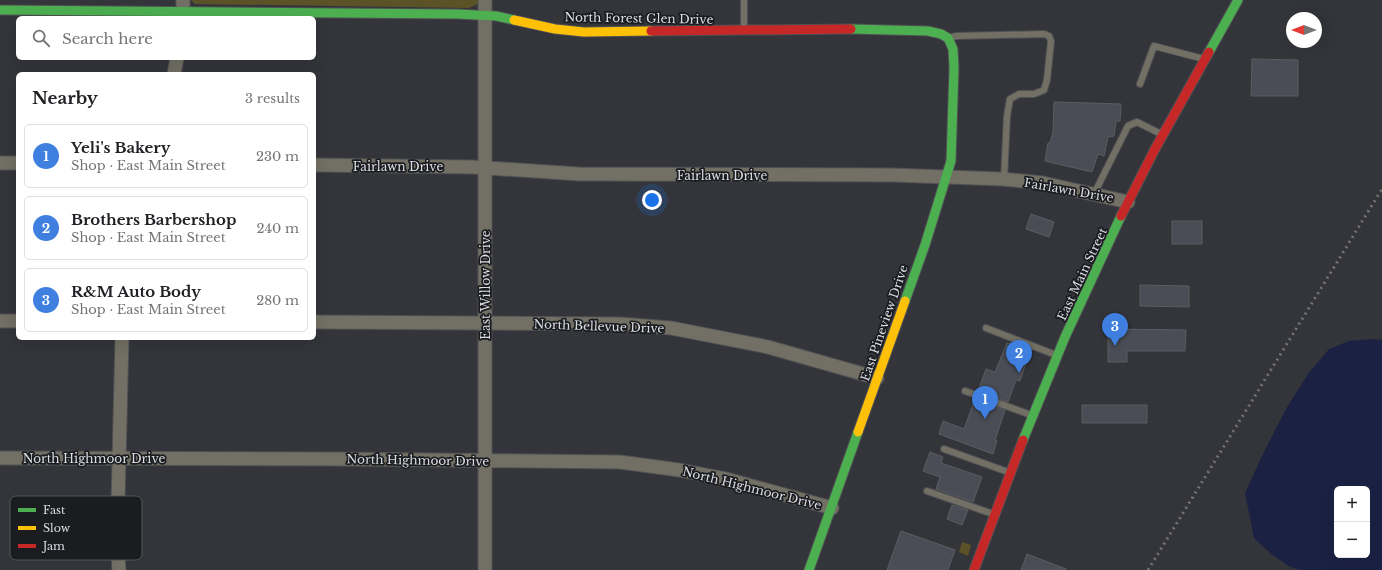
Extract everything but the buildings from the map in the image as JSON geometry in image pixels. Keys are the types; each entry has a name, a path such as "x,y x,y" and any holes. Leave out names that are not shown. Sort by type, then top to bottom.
{"street":[{"name":"East Willow Drive","path":"485,0 485,570"},
{"name":"East Main Street","path":"974,570 1009,473 1086,292 1128,202 1163,134 1238,0"},
{"name":"North Forest Glen Drive","path":"0,10 183,10 496,16 555,29 584,32 869,29 928,31 941,34 948,38"},
{"name":"East Pineview Drive","path":"809,570 925,245 952,161 954,78 953,49 948,38"},
{"path":"174,72 177,60"},
{"path":"0,163 16,164"},
{"name":"Fairlawn Drive","path":"316,165 485,168 579,174 892,175 946,177 1043,183 1128,202"},
{"path":"0,321 16,321"},
{"name":"North Bellevue Drive","path":"316,322 620,324 671,328 768,347 877,378"},
{"path":"119,496 122,340"},
{"name":"North Highmoor Drive","path":"0,458 620,462 679,470 726,479 832,508"},
{"path":"119,560 119,570"}],"lane":[{"path":"744,0 744,30"},
{"path":"948,38 956,36 1044,34 1049,36 1051,41 1047,80 1044,90 1034,94 1019,94 1010,99 1007,116 1004,180"},
{"path":"1140,84 1154,46 1205,59"},
{"path":"1094,194 1128,126 1137,122 1163,134"},
{"path":"986,328 1058,356"},
{"path":"965,391 1032,416"},
{"path":"944,449 1009,473"},
{"path":"927,491 994,514"}],"shaded area":[{"path":"191,0 478,0 478,4 469,8 195,4"},
{"path":"962,542 971,545 968,556 959,552"}],"water":[{"path":"1372,339 1382,340 1382,570 1301,570 1290,567 1271,554 1254,538 1245,493 1286,409 1308,374 1329,349 1349,341"}],"railway":[{"path":"1148,570 1382,189"}],"traffic: fast":[{"path":"1209,52 1238,0"},
{"path":"0,10 457,14 496,16 514,20"},
{"path":"851,29 928,31 941,34 948,38 953,49 954,68 951,161 925,245 905,301"},
{"path":"1023,440 1065,337 1121,216"},
{"path":"809,570 858,432"}],"traffic: slow":[{"path":"514,20 555,29 584,32 651,31"},
{"path":"858,432 905,301"}],"traffic: jam":[{"path":"651,31 851,29"},
{"path":"1121,216 1155,149 1209,52"},
{"path":"974,570 1023,440"}],"place":[{"name":"R&M Auto Body","path":"1115,346"},
{"name":"Brothers Barbershop","path":"1019,373"},
{"name":"Yeli's Bakery","path":"985,419"}]}
